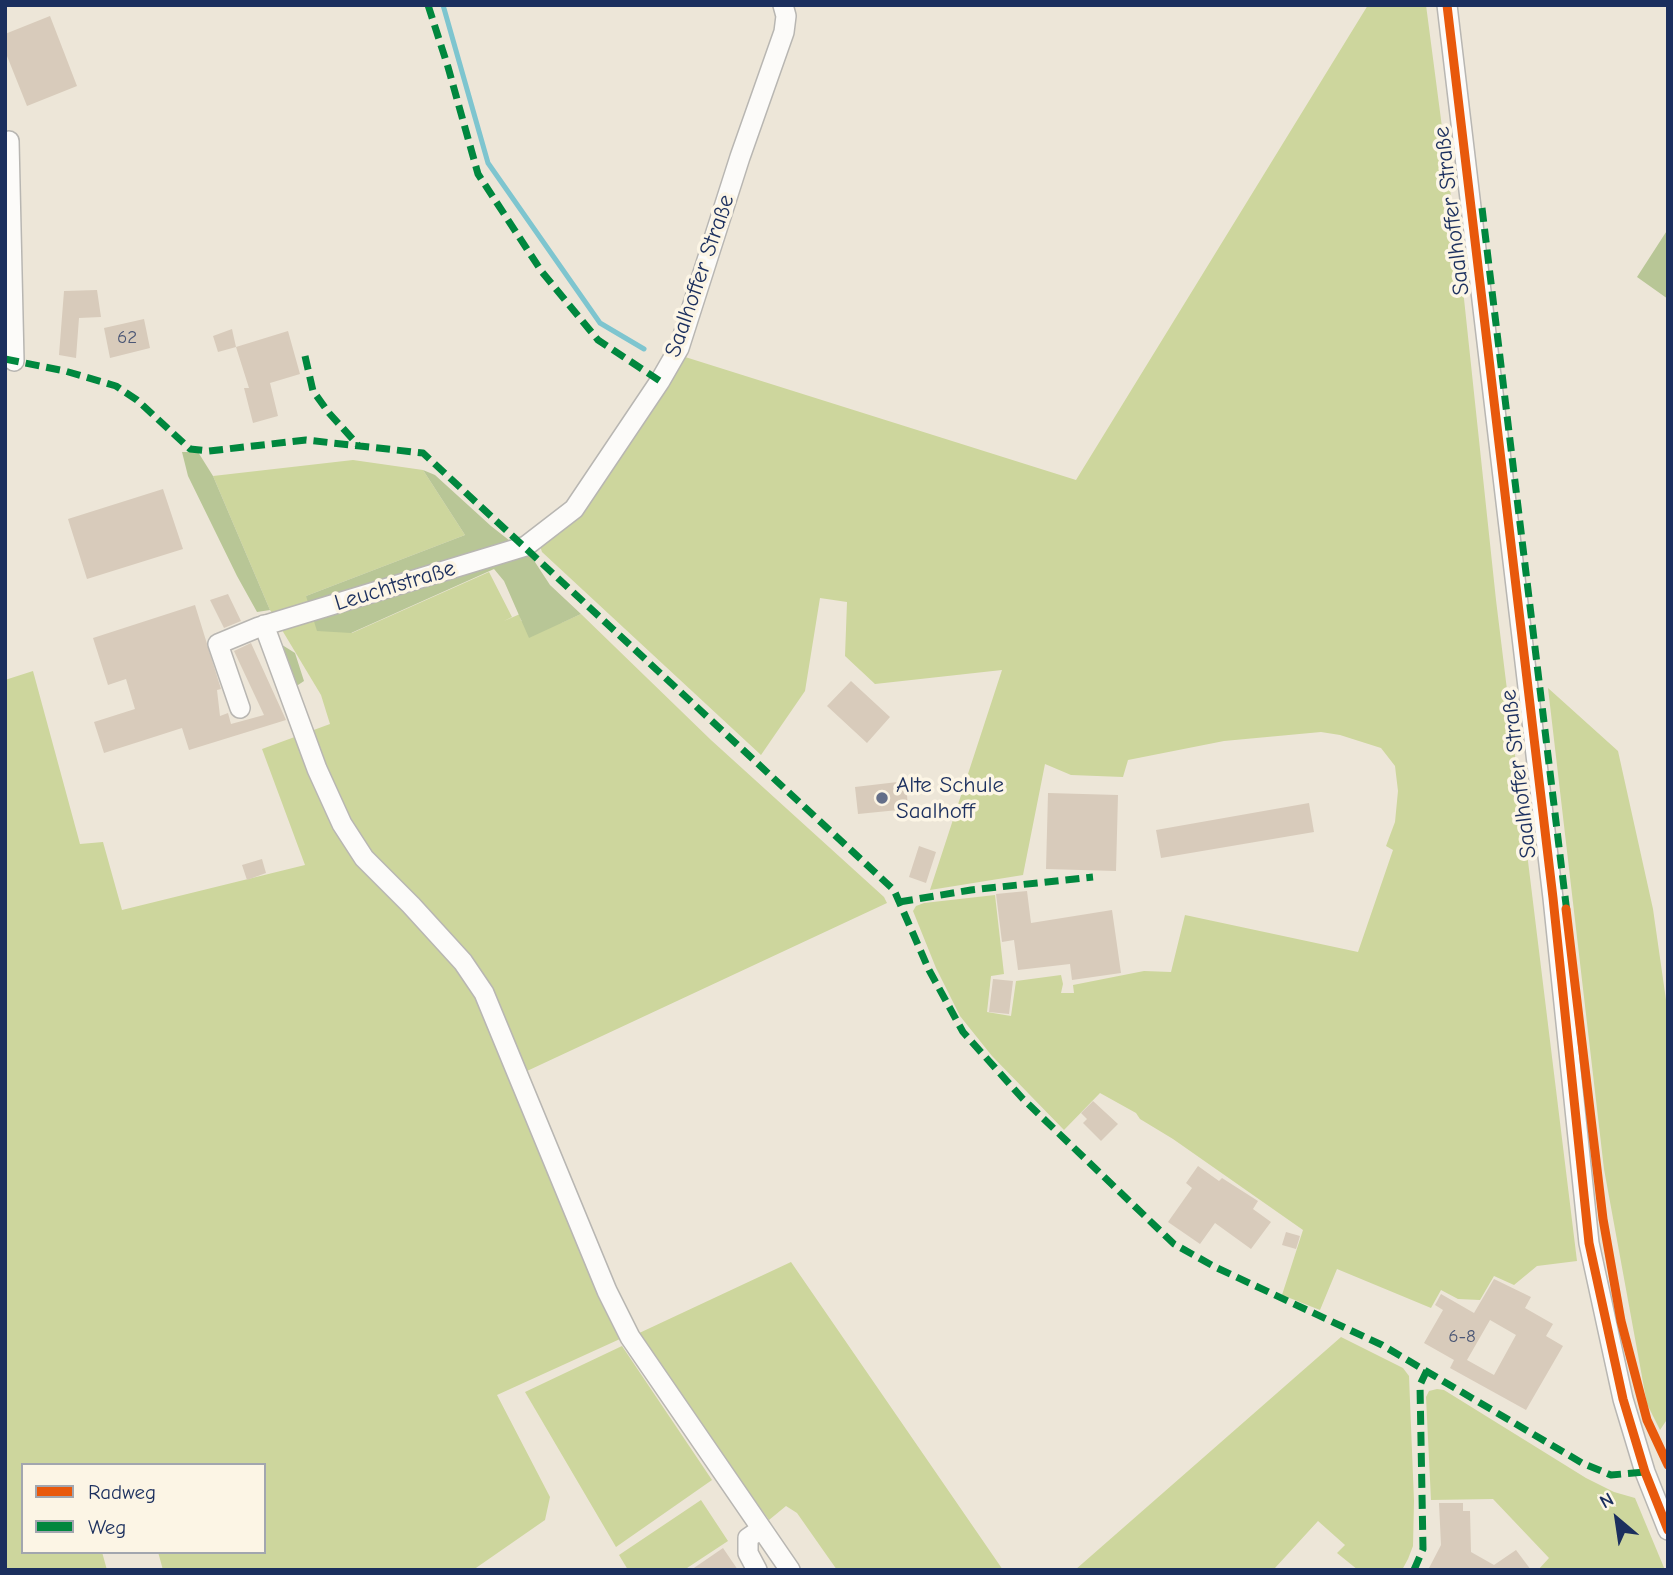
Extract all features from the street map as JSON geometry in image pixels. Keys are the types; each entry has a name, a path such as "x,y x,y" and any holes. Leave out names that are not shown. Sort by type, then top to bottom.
{"street":[{"name":"Saalhoffer Straße","path":"526,546 573,509 660,381 679,348 783,32 786,16 783,5"},
{"name":"Saalhoffer Straße","path":"1447,5 1553,898 1589,1243 1623,1399 1645,1472 1668,1530"},
{"path":"9,141 14,361"},
{"name":"Leuchtstraße","path":"240,708 218,644 264,625 526,546"},
{"path":"264,625 317,769 342,824 364,858 463,962 484,993 607,1291 630,1336 790,1570"},
{"path":"757,1570 748,1553 748,1538 761,1528"}],"green space":[{"path":"1368,5 1426,5 1462,280 1496,600 1577,1261 1537,1266 1514,1285 1494,1276 1480,1300 1458,1299 1441,1290 1431,1308 1337,1269 1320,1310 1282,1295 1303,1230 1140,1119 1136,1113 1100,1093 1064,1130 992,1056 960,1016 936,968 913,911 916,906 924,903 995,895 1004,974 991,976 987,1012 1011,1016 1016,981 1061,975 1061,993 1074,993 1073,985 1144,971 1171,972 1185,915 1358,952 1393,850 1386,846 1395,822 1398,791 1395,766 1381,748 1321,732 1224,741 1128,760 1123,777 1071,775 1045,764 1023,875 930,890 1002,670 875,684 845,656 847,602 820,598 805,691 761,755 542,552 540,546 593,495 673,379 682,356 1076,480"},
{"path":"1668,229 1668,299 1637,277"},
{"path":"182,452 198,452 213,476 270,610 257,612 188,476"},
{"path":"353,460 423,470 465,535 306,596 352,633 489,572 512,617 504,621 520,614 521,621 561,623 581,614 711,740 884,897 887,903 512,1078 590,1272 620,1339 497,1395 550,1497 545,1520 473,1570 163,1570 159,1554 266,1554 266,1463 21,1463 21,1554 103,1554 107,1570 5,1570 5,680 33,671 80,844 103,842 122,910 305,865 262,749 330,724 321,695 270,610 213,476"},
{"path":"423,470 435,475 491,526 533,559 550,585 581,614 529,638 504,581 494,569 351,633 317,631 306,596 465,535"},
{"path":"271,638 295,653 304,681 289,691"},
{"path":"1548,688 1618,751 1653,909 1668,1014 1668,1418 1660,1430 1647,1404 1604,1169"},
{"path":"791,1262 1003,1570 837,1570 797,1513 786,1506 769,1520 635,1335"},
{"path":"1341,1337 1403,1368 1409,1376 1413,1546 1402,1570 1358,1570 1337,1553 1345,1545 1318,1521 1275,1568 1277,1570 1075,1570"},
{"path":"622,1346 712,1480 616,1547 525,1392"},
{"path":"1444,1390 1586,1478 1614,1492 1635,1498 1665,1570 1538,1570 1549,1558 1493,1499 1431,1500 1426,1397 1429,1391"},
{"path":"701,1500 728,1541 684,1570 628,1570 619,1555"}],"building":[{"path":"50,16 77,86 27,106 5,51 5,34"},
{"path":"97,290 101,317 79,318 76,358 59,355 64,291"},
{"path":"144,319 150,348 110,358 104,328"},
{"path":"232,329 236,347 218,352 213,336"},
{"path":"288,331 300,374 270,383 278,416 253,423 244,388 249,388 236,347"},
{"path":"163,489 183,549 87,579 68,519"},
{"path":"228,594 241,621 224,628 210,600"},
{"path":"195,605 221,689 217,690 220,716 228,713 231,724 264,715 234,651 251,643 286,720 189,750 182,728 104,753 94,722 135,709 126,679 108,685 93,638"},
{"path":"851,681 890,717 867,743 827,706"},
{"name":"Alte Schule Saalhoff","path":"906,781 908,809 858,814 855,787"},
{"path":"1048,793 1118,795 1116,871 1046,869"},
{"path":"1309,803 1314,832 1161,858 1156,830"},
{"path":"919,846 936,852 926,883 909,877"},
{"path":"262,859 266,873 247,880 242,865"},
{"path":"1027,891 1031,923 1112,910 1121,973 1072,980 1070,964 1018,970 1014,940 1002,942 996,894"},
{"path":"993,979 1013,981 1009,1014 989,1012"},
{"path":"1093,1101 1118,1124 1101,1141 1083,1123 1087,1119 1081,1113"},
{"path":"1198,1166 1219,1181 1222,1178 1258,1201 1253,1209 1271,1222 1251,1249 1215,1223 1200,1244 1168,1222 1192,1188 1186,1183"},
{"path":"1286,1232 1300,1236 1296,1249 1282,1245"},
{"path":"1494,1279 1531,1297 1525,1308 1553,1324 1546,1336 1563,1346 1526,1410 1450,1368 1454,1360 1424,1343 1443,1310 1435,1305 1441,1294 1474,1313","holes":["1490,1320 1516,1335 1494,1375 1467,1360"]},
{"path":"1439,1503 1463,1503 1463,1511 1470,1511 1471,1552 1494,1565 1516,1550 1531,1570 1428,1570 1441,1545"},
{"path":"723,1548 738,1570 691,1570"}],"waterway":[{"path":"443,5 488,163 600,323 644,349"}],"marked path":[{"path":"428,5 478,174 542,272 598,340 660,381"},
{"path":"1482,208 1567,913"},
{"path":"305,356 313,391 359,446"},
{"path":"5,359 65,371 116,386 137,400 190,449 209,451 306,440 423,453 894,890 929,970 963,1032 1023,1099 1174,1244 1215,1267 1382,1345 1582,1463 1611,1475 1645,1472"},
{"path":"899,902 971,890 1093,877"},
{"path":"1414,1570 1423,1549 1420,1385 1427,1370"}],"cycle path":[{"path":"1447,5 1553,898 1589,1243 1623,1399 1645,1472 1668,1530"},
{"path":"1566,909 1603,1219 1621,1321 1647,1420 1668,1465"}],"place":[{"name":"Alte Schule Saalhoff","path":"882,798"}]}
